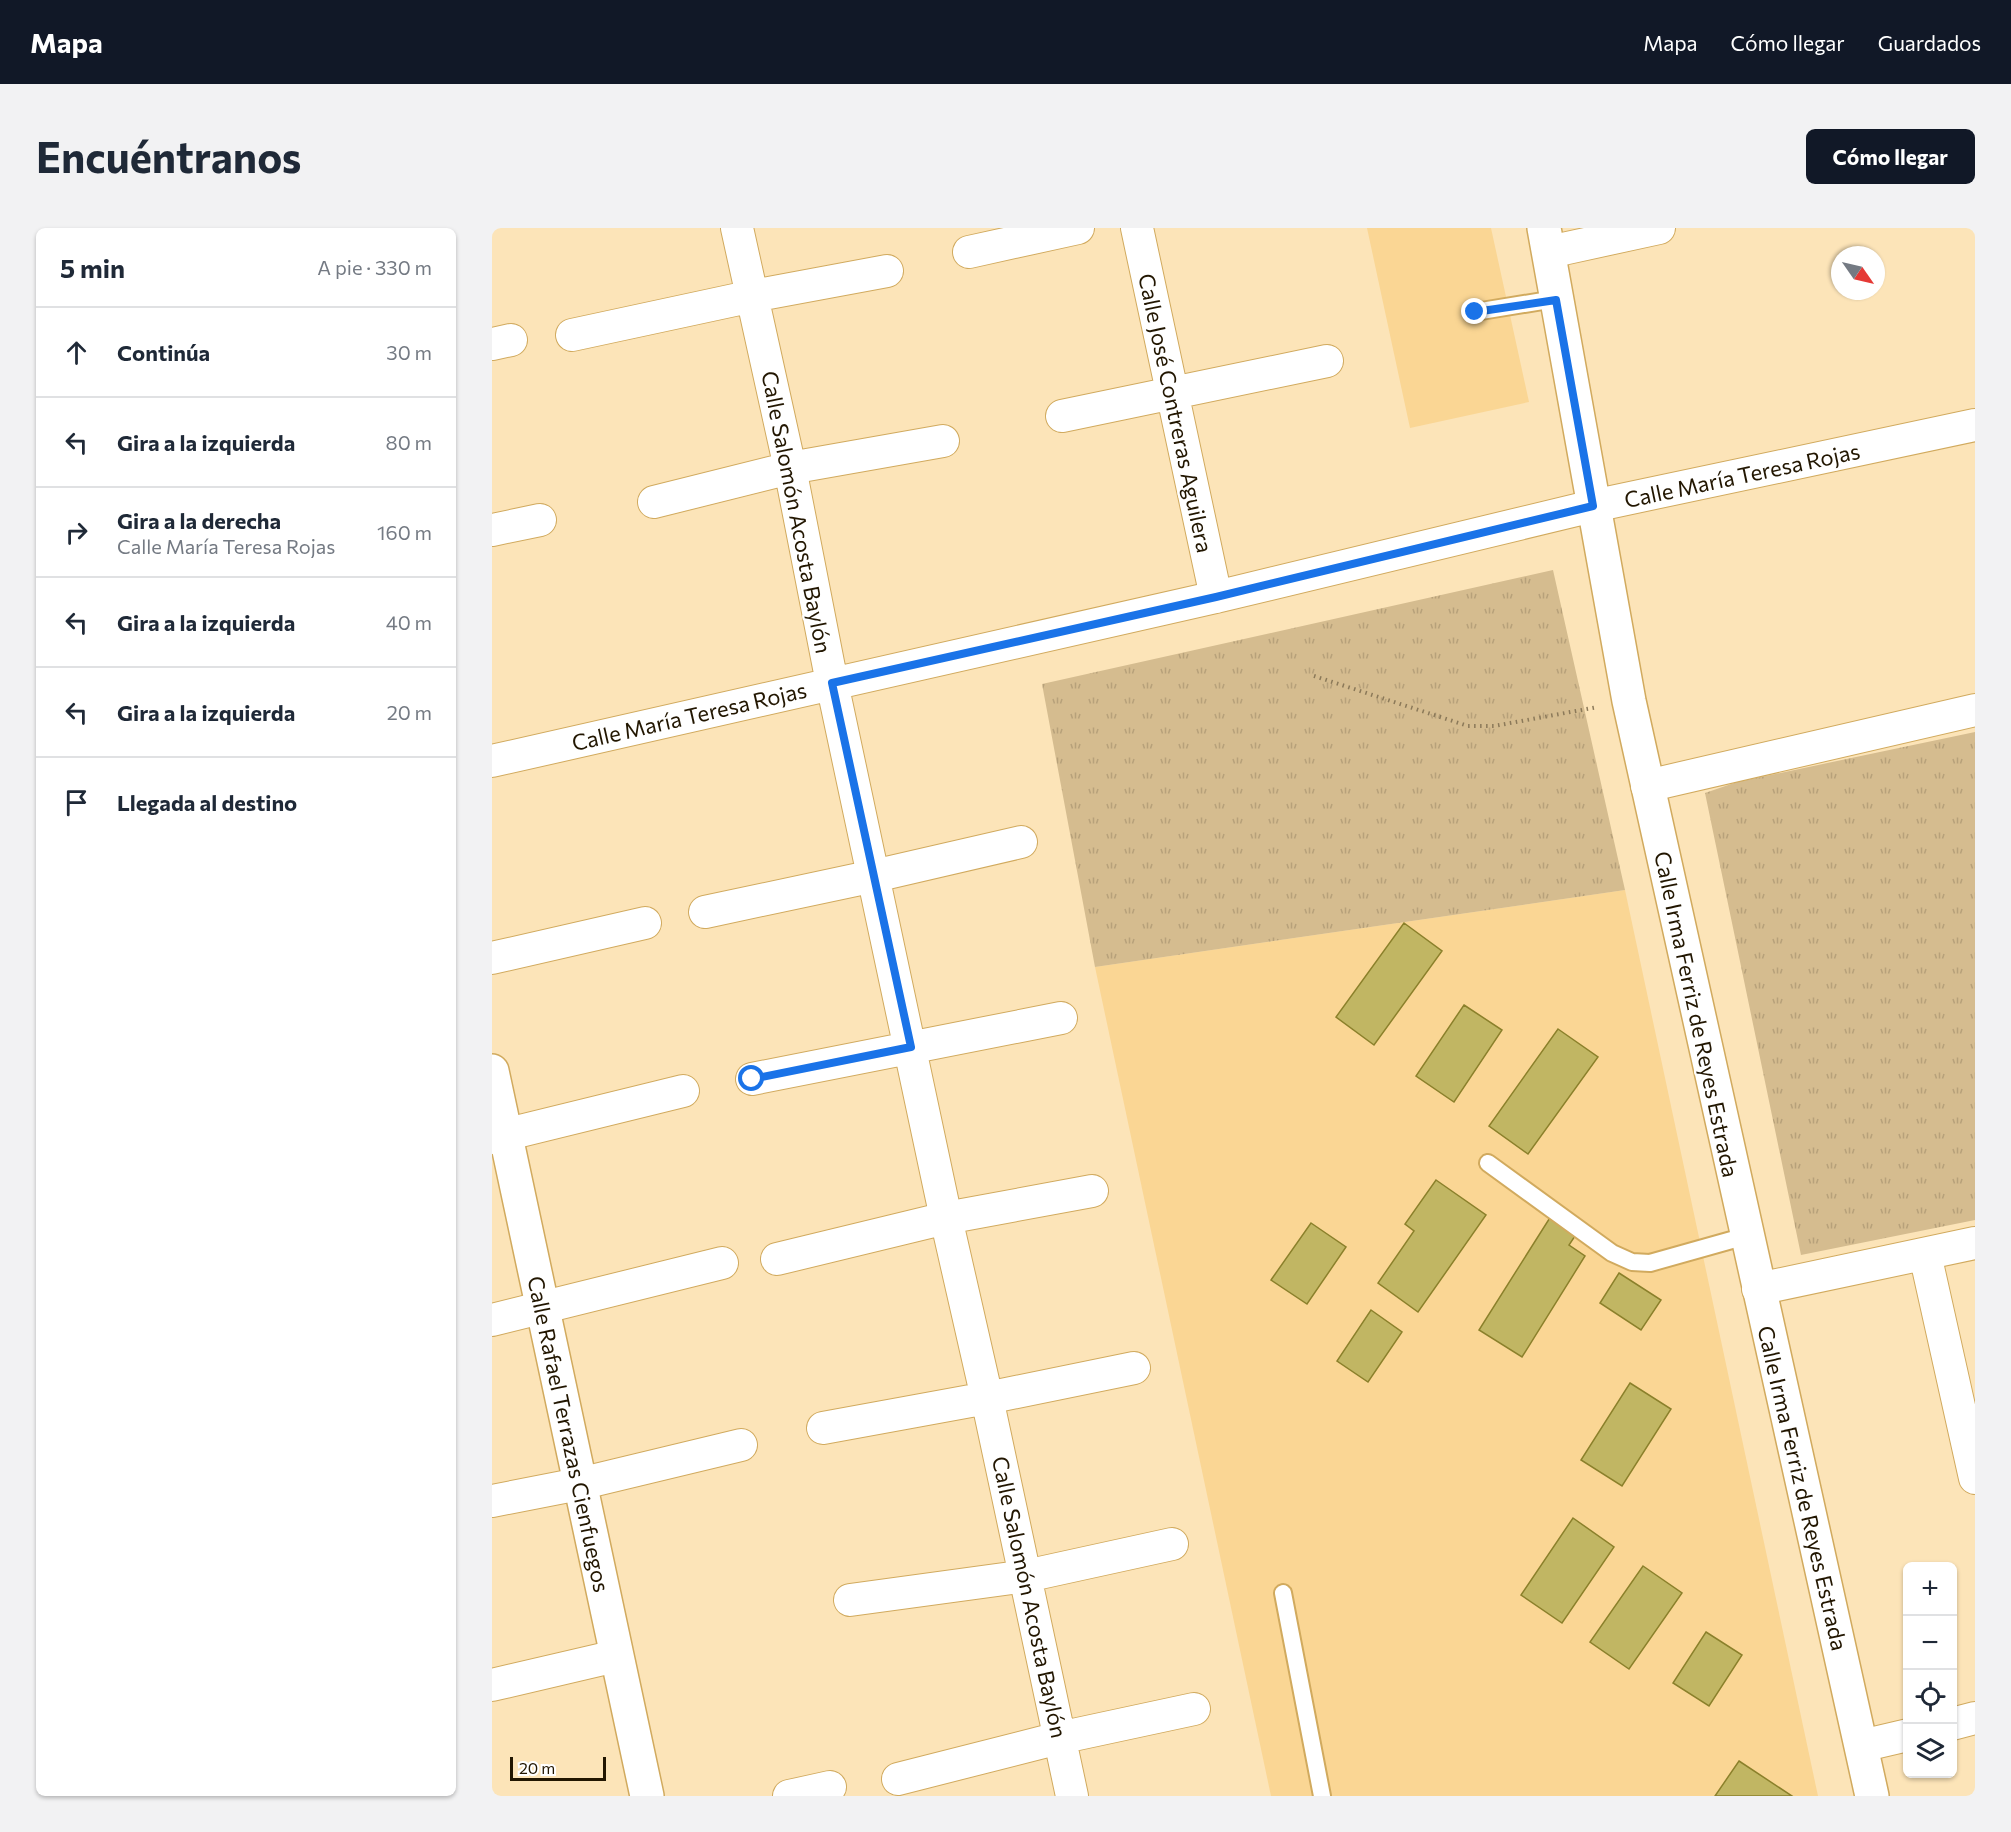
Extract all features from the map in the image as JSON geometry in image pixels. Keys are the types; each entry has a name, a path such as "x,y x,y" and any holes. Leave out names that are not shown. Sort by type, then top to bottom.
{"street":[{"name":"Calle Salomón Acosta Baylón","path":"737,228 790,468 832,683 946,1218 1026,1576 1072,1796"},
{"path":"969,252 1078,228"},
{"name":"Calle José Contreras Aguilera","path":"1137,228 1216,597"},
{"path":"1546,240 1659,228"},
{"name":"Calle Irma Ferriz de Reyes Estrada","path":"1546,240 1629,702 1872,1796"},
{"path":"572,335 753,296 887,271"},
{"path":"1062,416 1327,361"},
{"name":"Calle María Teresa Rojas","path":"492,761 1216,597 1593,506 1975,425"},
{"path":"654,502 790,468 943,441"},
{"path":"492,530 540,520"},
{"path":"1647,786 1975,710"},
{"path":"705,912 1021,842"},
{"path":"492,958 645,923"},
{"path":"752,1079 1061,1018"},
{"name":"Calle Rafael Terrazas Cienfuegos","path":"492,1071 499,1137 542,1308 647,1796"},
{"path":"499,1137 683,1091"},
{"path":"777,1259 946,1218 1092,1191"},
{"path":"1758,1289 1975,1243"},
{"path":"1925,1254 1975,1478"},
{"path":"492,1320 722,1263"},
{"path":"824,1428 1134,1368"},
{"path":"492,1501 579,1484 741,1445"},
{"path":"850,1600 1026,1576 1172,1544"},
{"path":"492,1685 616,1656"},
{"path":"898,1779 1059,1738 1194,1709"},
{"path":"1957,1723 1975,1718"},
{"path":"1861,1746 1903,1736"},
{"path":"789,1796 831,1787"}],"lane":[{"path":"1475,312 1556,300"},
{"path":"1488,1163 1612,1253 1632,1262 1650,1263 1746,1236"},
{"path":"1283,1593 1322,1796"}],"path":[{"path":"1314,676 1468,726 1494,726 1629,702"}],"shaded area":[{"path":"1367,228 1491,228 1529,402 1410,428"},
{"path":"1625,890 1818,1796 1271,1796 1095,967"}],"green space":[{"path":"1553,570 1625,890 1095,967 1042,684"},
{"path":"1975,732 1975,1220 1801,1255 1705,793 1737,782"}],"building":[{"path":"1404,923 1442,951 1374,1045 1336,1017"},
{"path":"1464,1005 1502,1030 1454,1102 1416,1076"},
{"path":"1558,1029 1598,1057 1528,1154 1489,1126"},
{"path":"1436,1180 1486,1215 1418,1312 1378,1283 1414,1231 1405,1224"},
{"path":"1551,1216 1577,1233 1569,1245 1585,1256 1522,1357 1479,1330"},
{"path":"1311,1223 1346,1247 1307,1304 1271,1280"},
{"path":"1619,1273 1661,1300 1641,1330 1600,1303"},
{"path":"1371,1310 1402,1332 1368,1382 1337,1361"},
{"path":"1630,1383 1671,1409 1622,1486 1581,1460"},
{"path":"1573,1518 1614,1547 1562,1623 1521,1595"},
{"path":"1643,1566 1682,1593 1629,1669 1590,1642"},
{"path":"1706,1632 1742,1655 1709,1706 1673,1683"},
{"path":"1739,1761 1792,1796 1715,1796"}],"route":[{"path":"752,1079 911,1047 832,683 1216,597 1593,506 1556,300 1475,312"}]}
